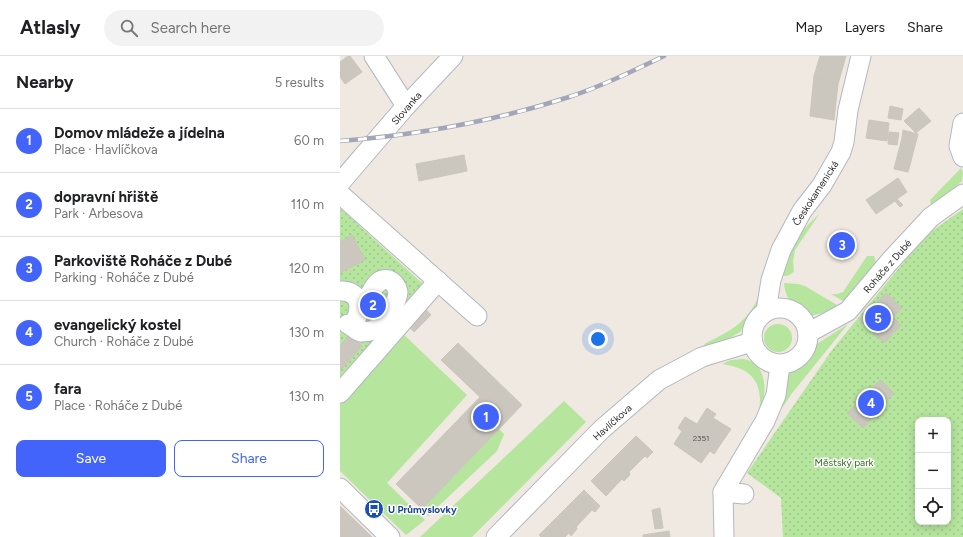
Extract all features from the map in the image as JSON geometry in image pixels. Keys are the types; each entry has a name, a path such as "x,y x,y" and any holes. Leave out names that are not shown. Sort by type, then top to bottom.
{"street":[{"path":"374,56 406,106"},
{"name":"Slovanka","path":"340,183 406,106 453,56"},
{"name":"Českokamenická","path":"766,311 771,280 781,250 802,211 822,185 841,152 844,142 848,110 861,56"},
{"path":"963,123 959,146 963,157"},
{"path":"340,162 360,160"},
{"path":"340,194 477,316"},
{"name":"Roháče z Dubé","path":"808,333 848,311 890,261 931,217 963,194"},
{"path":"386,279 394,283 398,293 396,301 382,323 374,330 362,332 350,311 381,281 386,279"},
{"path":"771,280 786,309"},
{"path":"340,393 438,281"},
{"path":"777,308 793,311 802,318 808,333 807,344 802,354 794,361 780,365 763,359 758,355 754,349 751,336 757,318 766,311 777,308"},
{"name":"Havlíčkova","path":"496,537 602,429 659,380 702,357 752,342"},
{"path":"724,537 723,492 765,421 776,395 780,365"},
{"path":"340,488 390,537"},
{"path":"723,492 744,494"}],"green space":[{"path":"961,168 963,172 962,181 950,192 931,205 930,200"},
{"path":"340,208 424,285 340,382"},
{"name":"Městský park","path":"963,209 963,537 783,537 781,498 747,473 832,350 925,236"},
{"path":"820,213 795,250 793,261 794,271 789,275 783,276 783,268 794,239"},
{"path":"867,256 874,256 876,263 850,295 843,301 831,294 843,292"},
{"path":"784,283 805,286 837,305 826,312 814,315 802,313 797,310 789,300"},
{"path":"761,290 757,310 740,332 728,339 704,348 706,343 733,328 746,317 757,300"},
{"path":"778,324 788,328 792,338 788,348 778,352 768,348 764,338 768,328"},
{"path":"848,324 793,392 773,421 789,374 803,362 812,347"},
{"path":"400,331 467,395 387,483 425,520 406,535 340,471 340,400"},
{"path":"742,359 751,361 757,366 764,380 764,397 759,413 759,391 754,378 737,367 722,364 731,360"},
{"path":"564,401 586,422 472,537 420,537"},
{"path":"499,429 504,434 497,451 428,516 422,509"}],"building":[{"path":"350,56 362,72 345,84 340,77 340,62"},
{"path":"820,56 846,56 838,84 814,76"},
{"path":"814,76 838,84 834,120 810,116"},
{"path":"890,106 903,109 901,120 888,118"},
{"path":"919,108 931,121 916,133 904,121"},
{"path":"869,120 889,123 887,141 866,138"},
{"path":"903,130 918,134 916,142 902,138"},
{"path":"889,132 899,133 897,145 888,144"},
{"path":"902,138 916,142 914,149 900,146"},
{"path":"900,146 914,149 912,157 898,153"},
{"path":"898,153 912,157 910,165 896,161"},
{"path":"464,155 467,171 419,181 416,164"},
{"path":"896,161 910,165 908,172 894,169"},
{"path":"898,178 907,192 897,199 903,205 900,207 895,201 876,214 866,200"},
{"path":"352,235 365,260 340,273 340,242"},
{"path":"886,293 902,308 893,317 901,325 884,343 860,320"},
{"path":"422,305 431,315 414,332 406,323"},
{"path":"349,335 362,346 340,371 340,346"},
{"path":"458,343 522,405 422,509 396,484 480,397 441,360"},
{"path":"880,380 894,393 885,402 885,407 882,414 871,419 863,428 847,413 856,405 856,397 862,391 872,388"},
{"path":"707,408 716,414 713,418 731,429 714,454 710,451 701,463 674,444 682,431 678,428 685,417 697,424"},
{"path":"636,436 653,452 647,458 645,456 629,472 614,458"},
{"path":"614,458 629,472 630,475 624,481 622,479 606,496 591,481"},
{"path":"584,490 600,506 595,512 592,510 576,527 561,513"},
{"path":"340,506 372,537 340,537"},
{"path":"660,508 663,528 655,529 652,510"},
{"path":"561,513 577,529 571,536 569,533 565,537 541,537 539,535"},
{"path":"669,531 670,537 643,537 643,535"}],"railway":[{"path":"340,141 398,135 456,126 541,106 581,93 664,56"}],"place":[{"name":"Parkoviště Roháče z Dubé","path":"842,245"},
{"name":"dopravní hřiště","path":"373,305"},
{"name":"fara","path":"878,318"},
{"name":"evangelický kostel","path":"871,403"},
{"name":"Domov mládeže a jídelna","path":"486,417"},
{"name":"U Průmyslovky","path":"374,509"}]}
